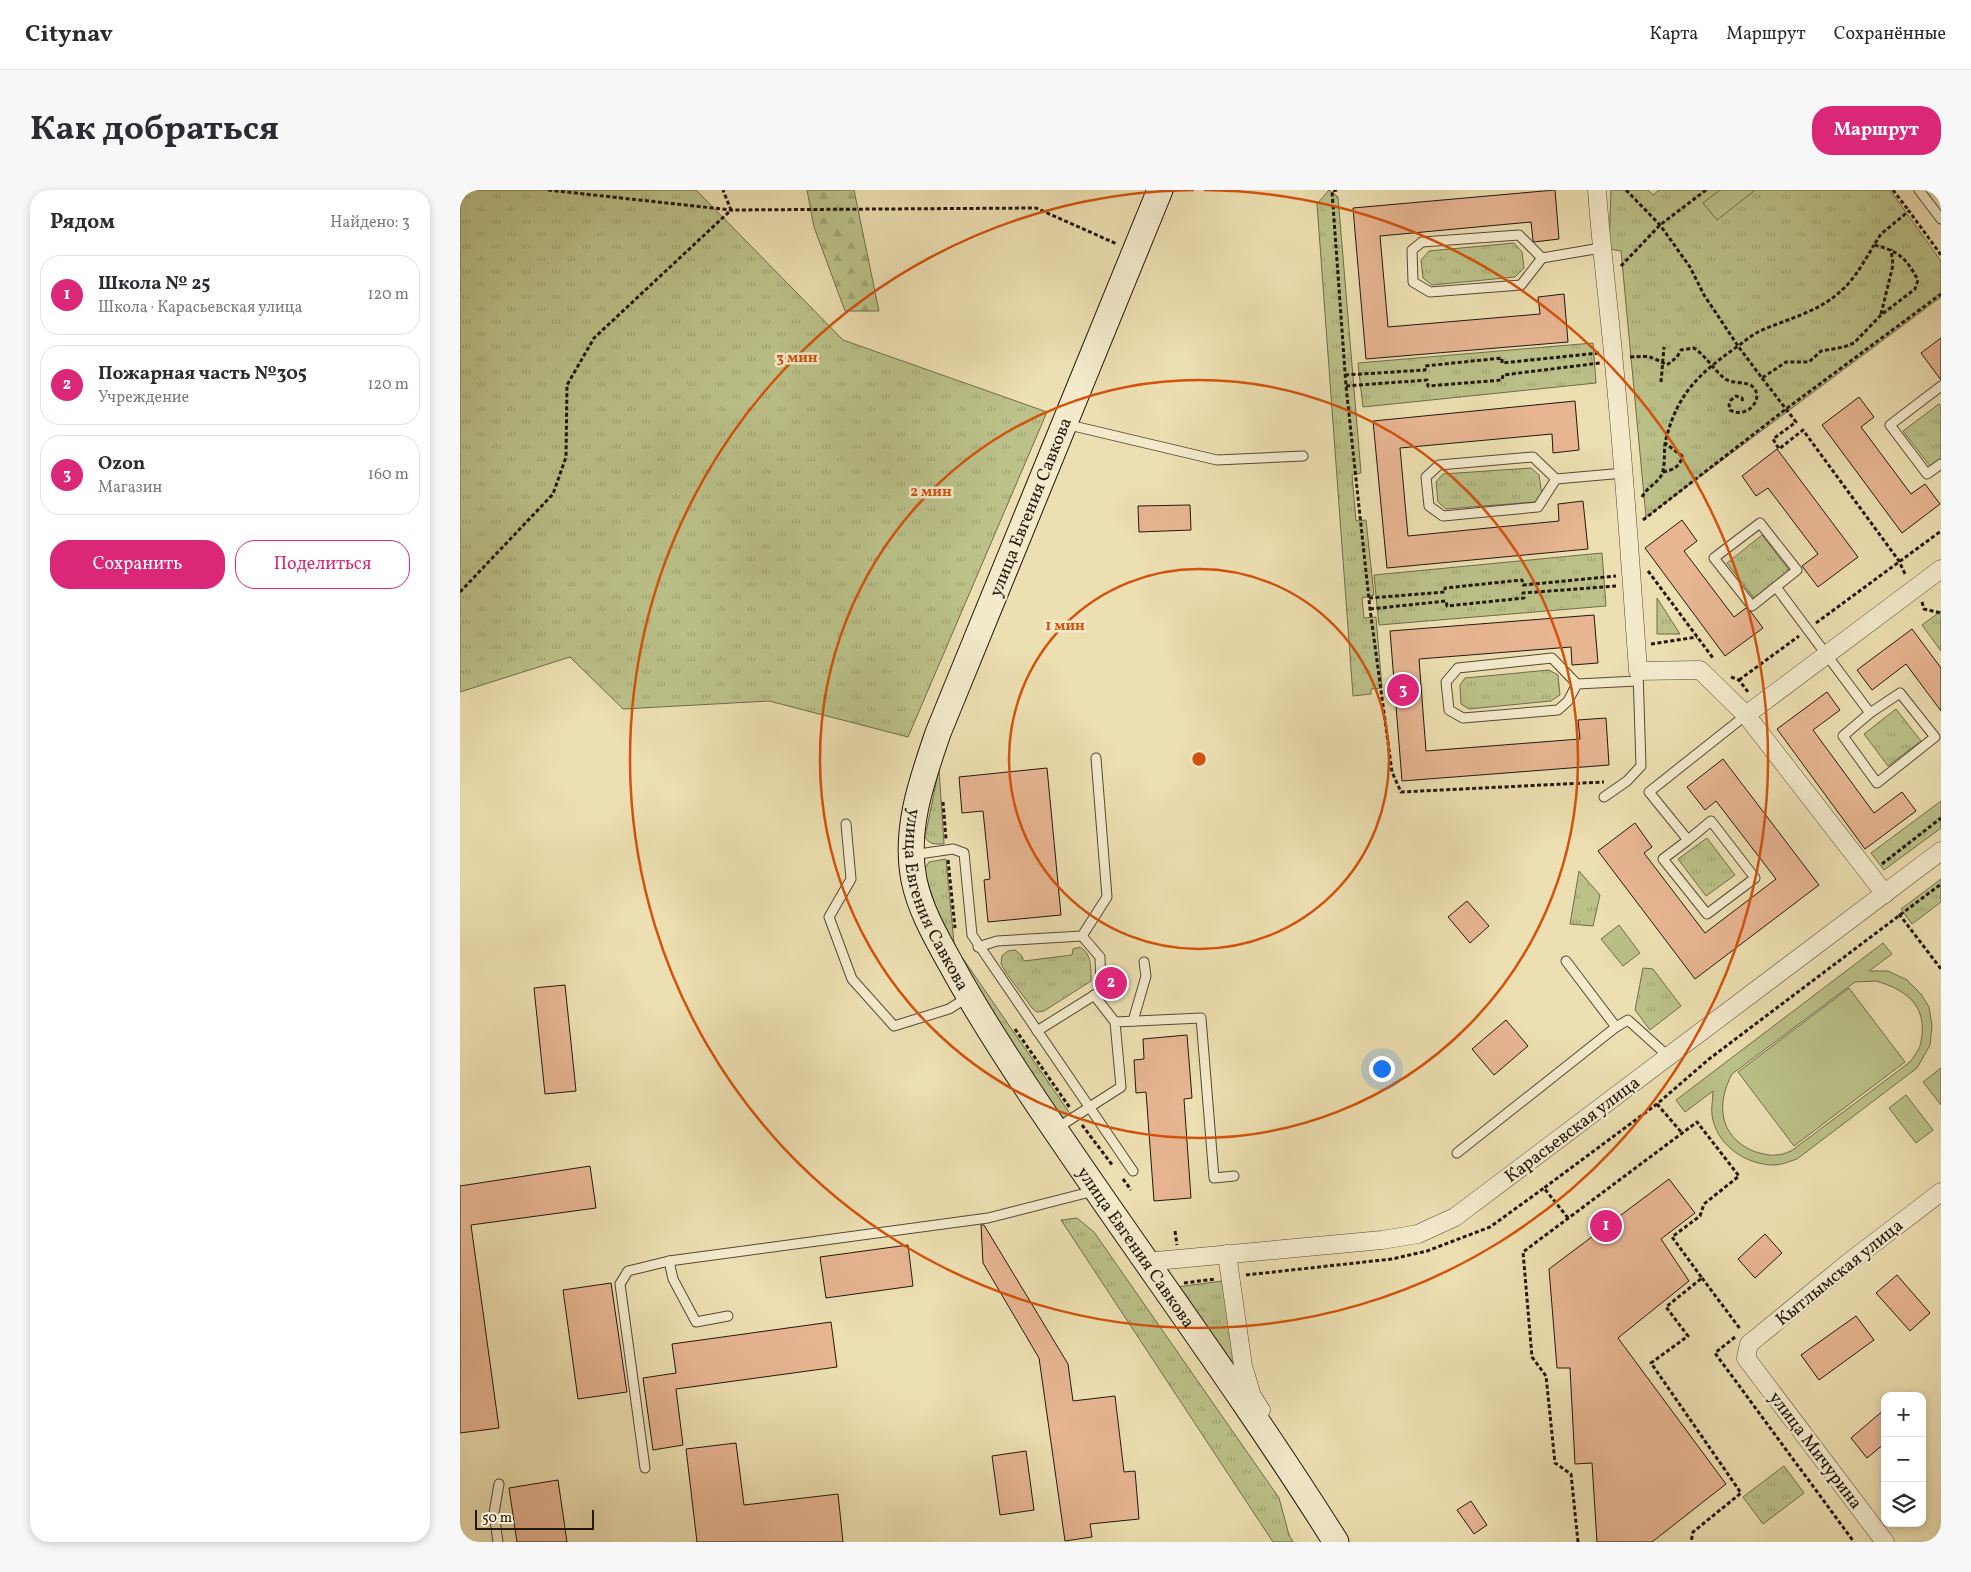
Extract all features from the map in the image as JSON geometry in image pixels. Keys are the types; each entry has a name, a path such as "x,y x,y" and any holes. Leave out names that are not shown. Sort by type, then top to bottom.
{"main road":[{"name":"улица Евгения Савкова","path":"1160,190 938,733 921,784 914,817 911,855 914,882 931,929 993,1037 1145,1262 1291,1470 1336,1542"}],"street":[{"path":"1597,190 1601,248 1624,473 1633,522 1637,676 1700,670 1746,716 1885,894"},
{"path":"1746,716 1941,569"},
{"name":"Карасьевская улица","path":"1145,1262 1344,1245 1418,1234 1455,1217 1670,1057 1941,851"},
{"name":"Кытлымская улица","path":"1746,1358 1749,1344 1848,1263 1941,1192"},
{"path":"1227,1254 1245,1373 1252,1396 1290,1455 1291,1470"},
{"name":"улица Мичурина","path":"1746,1358 1885,1542"}],"lane":[{"path":"1919,190 1941,219"},
{"path":"1542,258 1519,234 1422,242 1412,250 1412,282 1430,292 1521,285 1542,258 1601,248"},
{"path":"1941,386 1890,425 1927,474 1941,464"},
{"path":"1063,424 1217,460 1303,456"},
{"path":"1556,479 1538,507 1443,516 1429,506 1426,477 1439,464 1533,457 1556,479 1624,473"},
{"path":"1760,522 1798,570 1776,588 1752,606 1714,558 1760,522"},
{"path":"1776,588 1870,713"},
{"path":"1552,658 1576,684 1568,701 1558,710 1463,718 1449,710 1446,682 1458,668 1552,658"},
{"path":"1576,684 1637,676 1641,766 1627,781 1604,797"},
{"path":"1900,693 1935,737 1877,783 1843,736 1870,713 1900,693"},
{"path":"1688,840 1649,792 1746,716"},
{"path":"1082,936 1107,897 1096,758"},
{"path":"1711,822 1755,878 1706,914 1663,859 1688,840 1711,822"},
{"path":"846,824 851,879 829,917 852,979 894,1026 949,1008 969,997"},
{"path":"911,855 953,849 964,853 972,935 978,947 1133,1171"},
{"path":"978,947 998,941 1082,936"},
{"path":"1037,1032 1101,991 1100,957 1082,936"},
{"path":"1566,961 1616,1026"},
{"path":"1133,1021 1146,976 1144,962"},
{"path":"1054,1129 1121,1087 1115,1022 1094,995"},
{"path":"1115,1022 1201,1018 1214,1178 1234,1176"},
{"path":"1457,1153 1616,1026 1628,1020 1670,1057"},
{"path":"645,1468 620,1284 628,1271 669,1261 988,1218 1097,1190"},
{"path":"669,1261 673,1279 696,1322 728,1316"},
{"path":"498,1542 494,1513 499,1484"}],"path":[{"path":"548,190 731,210 1036,208 1134,252"},
{"path":"723,190 731,210"},
{"path":"1337,190 1332,190 1346,386 1370,609 1392,772 1401,792 1627,781"},
{"path":"1626,190 1660,225 1690,267 1704,295 1738,346 1796,422 1773,439 1779,449 1803,430 1899,562 1921,598 1924,608 1941,613"},
{"path":"1619,267 1660,225 1706,190"},
{"path":"1893,190 1941,255"},
{"path":"460,592 553,494 566,457 567,385 594,338 731,210"},
{"path":"1633,522 1647,488 1658,480 1663,472 1665,443 1676,410 1688,388 1713,365 1760,331 1796,318 1819,307 1842,290 1856,273 1881,234 1909,211"},
{"path":"1762,378 1786,362 1809,362 1821,351 1844,347 1854,342 1881,315 1915,289 1918,280 1904,259 1891,249 1874,245"},
{"path":"1881,315 1893,265 1891,249"},
{"path":"1633,522 1941,294"},
{"path":"1661,382 1664,346"},
{"path":"1345,375 1425,370 1425,366 1502,358 1502,363 1644,355 1657,358 1666,364 1671,362 1681,350 1694,348 1704,354 1725,379 1752,386 1756,391 1756,398 1747,412 1739,414 1730,410 1728,405 1736,396 1742,398 1743,402"},
{"path":"1346,386 1427,380 1428,386 1502,380 1503,375 1613,356"},
{"path":"1663,472 1682,462 1682,456 1665,443"},
{"path":"1739,680 1941,531"},
{"path":"1369,598 1445,592 1445,588 1522,580 1522,585 1635,574"},
{"path":"1370,609 1446,601 1447,606 1524,598 1523,593 1635,574"},
{"path":"1635,574 1706,647"},
{"path":"1646,644 1697,637"},
{"path":"1877,867 1941,818"},
{"path":"1568,1218 1544,1188 1658,1104 1709,1060 1941,884"},
{"path":"1900,914 1941,969"},
{"path":"1658,1104 1682,1133"},
{"path":"1578,1542 1571,1474 1556,1463 1546,1376 1532,1357 1523,1252 1697,1122 1739,1176 1704,1204 1700,1216 1672,1238 1702,1278 1666,1307 1688,1336 1651,1363 1741,1493 1693,1532 1691,1542"}],"green space":[{"path":"460,190 696,190 843,340 1047,412 908,737 769,701 623,709 570,657 460,692"},
{"path":"807,190 854,190 879,311 845,311 814,227"},
{"path":"1329,190 1338,197 1361,473 1352,475 1356,521 1366,520 1374,595 1362,598 1364,618 1376,617 1382,688 1371,689 1371,694 1353,696 1317,204"},
{"path":"1611,190 1648,190 1653,195 1659,190 1890,190 1941,261 1941,297 1646,517 1621,251 1609,249"},
{"path":"1720,190 1754,191 1717,220 1703,203"},
{"path":"1514,243 1522,252 1524,268 1515,277 1432,285 1423,278 1421,260 1429,251"},
{"path":"1593,343 1596,383 1363,407 1358,363"},
{"path":"1939,404 1941,407 1941,458 1930,466 1903,431"},
{"path":"1531,468 1539,475 1542,495 1535,502 1446,509 1438,502 1436,482 1443,474"},
{"path":"1762,535 1789,570 1754,598 1727,563"},
{"path":"1602,553 1606,606 1379,625 1374,575"},
{"path":"1657,598 1680,634 1657,634"},
{"path":"1941,611 1941,651 1922,625"},
{"path":"1549,670 1558,675 1560,695 1551,701 1469,709 1461,704 1460,685 1465,678"},
{"path":"1896,709 1921,741 1888,766 1864,734"},
{"path":"939,769 944,844 931,843 925,837"},
{"path":"1941,801 1941,828 1884,870 1871,853"},
{"path":"1707,838 1735,875 1706,896 1678,859"},
{"path":"946,859 954,943 957,950 1071,1115 1061,1119 1054,1117 946,937 925,874 925,868 929,862"},
{"path":"1579,871 1600,895 1593,926 1570,924"},
{"path":"1941,879 1941,902 1912,924 1901,909"},
{"path":"1619,925 1640,953 1623,966 1601,939"},
{"path":"1883,943 1892,954 1869,971 1888,971 1907,980 1921,994 1929,1007 1932,1026 1930,1045 1917,1068 1797,1159 1777,1165 1763,1164 1743,1157 1734,1151 1719,1135 1715,1126 1712,1115 1713,1091 1685,1112 1676,1100","holes":["1876,981 1897,989 1913,1001 1921,1019 1920,1045 1910,1062 1791,1151 1784,1154 1770,1155 1753,1151 1733,1137 1727,1128 1723,1108 1727,1085 1732,1074 1855,982"]},
{"path":"1080,947 1089,957 1091,981 1044,1011 1037,1012 1033,1009 1001,964 1002,956 1008,951 1015,950 1024,961 1072,955 1073,949"},
{"path":"1643,968 1653,969 1681,1006 1650,1030 1635,1010"},
{"path":"1849,988 1905,1062 1794,1146 1738,1072"},
{"path":"1941,1068 1941,1105 1923,1082"},
{"path":"1906,1095 1933,1130 1916,1143 1889,1108"},
{"path":"1077,1218 1094,1232 1279,1498 1289,1535 1293,1542 1273,1542 1061,1220"},
{"path":"1222,1281 1237,1376 1177,1287"},
{"path":"1784,1466 1804,1493 1763,1524 1743,1497"}],"building":[{"path":"1555,190 1559,239 1534,242 1531,222 1380,236 1388,327 1540,314 1538,297 1564,294 1568,342 1366,359 1353,208"},
{"path":"1941,338 1941,380 1921,353"},
{"path":"1859,397 1874,417 1861,427 1911,494 1925,484 1940,504 1902,533 1822,425"},
{"path":"1575,401 1579,450 1553,453 1552,434 1400,448 1408,536 1559,521 1558,504 1583,501 1588,549 1387,568 1373,421"},
{"path":"1777,449 1858,557 1818,587 1802,566 1818,554 1768,488 1756,496 1742,476"},
{"path":"1190,505 1191,530 1139,532 1138,506"},
{"path":"1682,520 1697,541 1684,551 1734,617 1746,608 1763,628 1725,656 1645,548"},
{"path":"1594,615 1598,663 1572,665 1571,647 1419,659 1426,751 1580,739 1578,720 1606,718 1609,765 1402,781 1390,631"},
{"path":"1912,629 1941,668 1941,711 1906,664 1872,690 1857,670"},
{"path":"1827,692 1840,710 1813,730 1874,813 1902,792 1916,811 1865,849 1777,729"},
{"path":"1723,759 1819,885 1695,979 1598,851 1635,823 1652,847 1644,853 1705,933 1776,879 1716,801 1705,810 1687,787"},
{"path":"1047,768 1061,915 988,922 984,880 990,879 983,811 962,813 959,777"},
{"path":"1467,901 1489,926 1470,943 1448,917"},
{"path":"565,985 576,1091 545,1094 534,988"},
{"path":"1506,1020 1528,1046 1494,1075 1472,1049"},
{"path":"1187,1035 1192,1098 1184,1099 1191,1198 1154,1201 1146,1092 1136,1093 1134,1060 1144,1059 1143,1039"},
{"path":"590,1166 596,1208 471,1225 499,1428 460,1433 460,1186"},
{"path":"1669,1179 1695,1213 1661,1239 1689,1281 1618,1338 1726,1484 1652,1542 1597,1542 1592,1463 1575,1464 1570,1368 1557,1368 1549,1269"},
{"path":"981,1225 984,1225 1068,1364 1073,1401 1115,1396 1124,1472 1135,1471 1139,1519 1090,1524 1092,1537 1065,1541 1039,1358 983,1263"},
{"path":"1765,1234 1782,1253 1755,1278 1738,1259"},
{"path":"908,1245 913,1286 826,1298 820,1257"},
{"path":"1897,1275 1930,1313 1910,1331 1876,1293"},
{"path":"611,1283 627,1392 578,1399 563,1290"},
{"path":"1856,1316 1874,1340 1819,1380 1801,1355"},
{"path":"831,1322 837,1367 676,1389 683,1445 653,1450 643,1378 676,1373 672,1344"},
{"path":"1881,1412 1881,1446 1867,1458 1851,1438"},
{"path":"736,1443 744,1505 838,1494 843,1542 697,1542 686,1449"},
{"path":"1026,1451 1034,1510 1000,1515 992,1456"},
{"path":"558,1480 567,1542 517,1542 509,1488"},
{"path":"1471,1501 1487,1525 1474,1534 1457,1510"}],"place":[{"name":"Ozon","path":"1403,690"},
{"name":"Пожарная часть №305","path":"1111,983"},
{"name":"Школа № 25","path":"1606,1226"}]}
